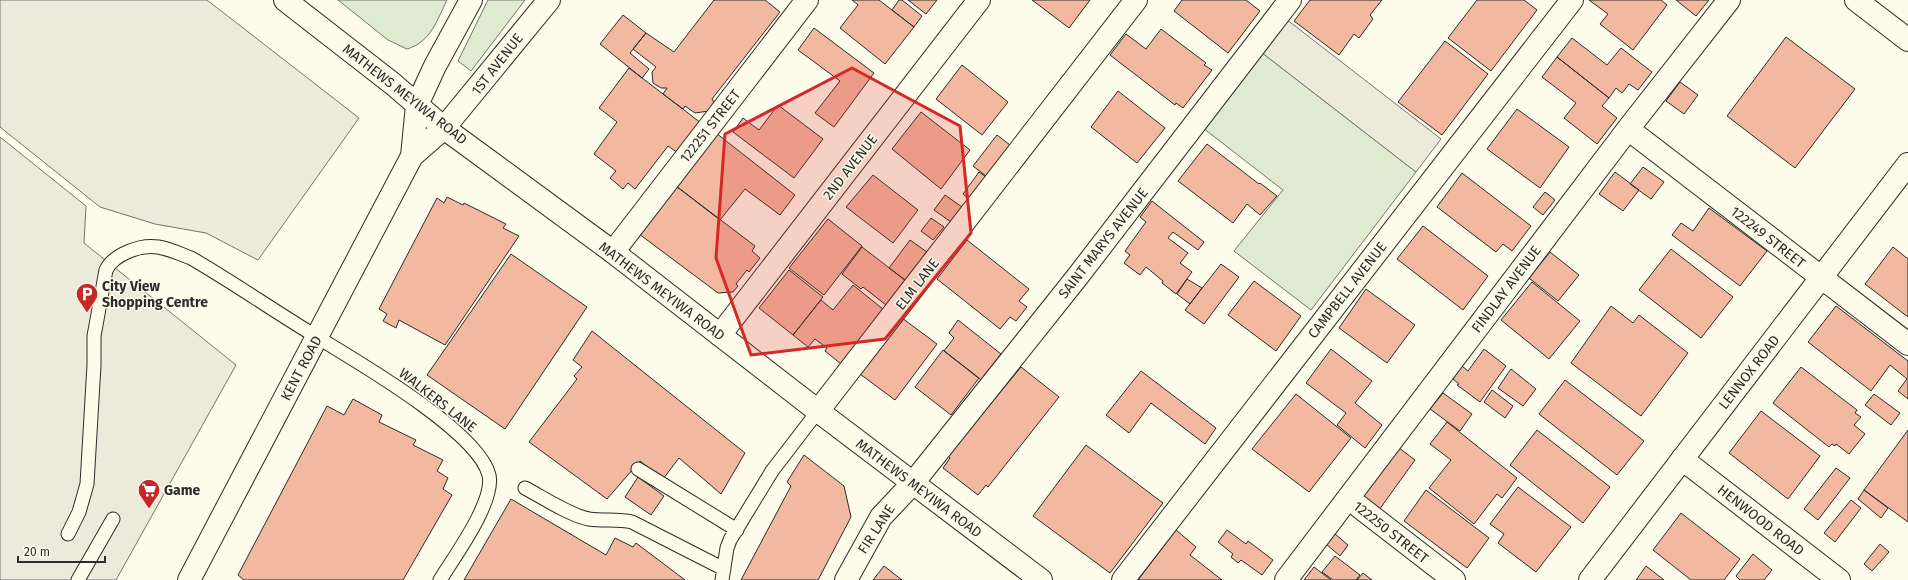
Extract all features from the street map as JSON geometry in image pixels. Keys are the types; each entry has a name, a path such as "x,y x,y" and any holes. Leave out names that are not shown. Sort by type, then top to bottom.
{"street":[{"name":"MATHEWS MEYIWA ROAD","path":"285,0 393,84 444,128 612,252 818,412 913,482 1040,580"},
{"path":"417,105 435,66 471,0"},
{"name":"1ST AVENUE","path":"444,128 549,0"},
{"name":"122251 STREET","path":"612,252 807,0"},
{"name":"2ND AVENUE","path":"720,335 979,0"},
{"name":"ELM LANE","path":"818,412 1136,0"},
{"name":"SAINT MARYS AVENUE","path":"913,482 1078,276 1290,0"},
{"name":"CAMPBELL AVENUE","path":"1123,580 1572,0"},
{"name":"FINDLAY AVENUE","path":"1286,580 1628,129 1728,0"},
{"path":"1856,0 1908,40"},
{"name":"KENT ROAD","path":"412,156 417,105"},
{"name":"KENT ROAD","path":"189,580 412,156 444,128"},
{"name":"122249 STREET","path":"1628,129 1908,344"},
{"name":"LENNOX ROAD","path":"1590,580 1908,164"},
{"name":"HENWOOD ROAD","path":"1682,459 1839,580"},
{"name":"FIR LANE","path":"846,580 881,517 913,482"},
{"name":"122250 STREET","path":"1348,498 1454,580"}],"lane":[{"name":"WALKERS LANE","path":"68,534 79,512 87,484 94,365 94,336 106,270 114,260 122,255 139,249 156,247 191,258 370,368 426,408 464,439 482,459 489,476 487,495 476,521 440,580"},
{"name":"ELM LANE","path":"723,575 727,548 736,530 772,471 818,412"},
{"path":"638,468 736,530"},
{"path":"524,488 578,516 589,519 619,519 632,522 723,575"},
{"path":"78,580 113,519"}],"highlighted area":[{"path":"852,68 960,126 971,233 885,339 751,355 716,258 725,134"}],"green space":[{"path":"338,0 447,0 428,36 415,46 407,49 388,40"},
{"path":"488,0 525,0 471,71 458,61"},
{"path":"1261,52 1416,172 1311,310 1234,251 1283,190 1203,128"}],"shaded area":[{"path":"0,0 207,0 359,118 258,260 206,233 155,224 100,207 0,127"},
{"path":"1286,19 1441,139 1416,172 1261,52"},
{"name":"City View Shopping Centre","path":"0,137 86,206 84,243 236,365 116,580 0,580"}],"building":[{"path":"714,0 765,0 780,12 712,99 715,104 709,111 695,113 685,106 683,109 663,94 667,88 661,88 653,83 652,72 656,67 633,49 646,33 674,52"},
{"path":"852,0 879,0 914,27 885,64 840,28 858,5"},
{"path":"899,0 902,0 922,16 914,27 892,10"},
{"path":"908,0 937,0 926,14"},
{"path":"1032,0 1090,0 1069,28"},
{"path":"1182,0 1246,0 1260,11 1228,53 1174,11"},
{"path":"1310,0 1382,0 1370,15 1373,19 1359,38 1354,34 1339,55 1294,21"},
{"path":"1477,0 1524,0 1537,10 1491,71 1448,38"},
{"path":"1589,0 1661,0 1667,5 1633,50 1600,24 1608,14"},
{"path":"1676,0 1709,0 1696,16"},
{"path":"623,15 646,33 630,53 649,69 642,78 600,44"},
{"path":"814,28 874,73 834,127 815,113 840,81 798,50"},
{"path":"1161,29 1206,63 1204,65 1212,70 1183,108 1176,103 1175,105 1110,55 1126,34 1146,49"},
{"path":"1786,37 1855,89 1795,168 1727,116"},
{"path":"1572,38 1607,65 1621,48 1652,72 1638,90 1629,84 1622,93 1616,88 1609,98 1557,57"},
{"path":"1445,41 1488,74 1442,135 1398,102"},
{"path":"1557,57 1609,98 1602,106 1617,118 1597,144 1564,118 1576,103 1542,77"},
{"path":"962,65 1008,102 982,135 936,99"},
{"path":"629,68 701,123 678,153 668,146 635,189 628,183 623,189 610,178 616,171 594,154 617,122 599,108"},
{"path":"1680,82 1698,95 1684,114 1666,101"},
{"path":"1118,91 1165,128 1137,163 1091,127"},
{"path":"778,105 823,139 794,178 733,132 743,118 759,130"},
{"path":"1517,109 1569,147 1540,188 1487,149"},
{"path":"921,112 970,150 941,189 892,149"},
{"path":"716,133 795,195 780,215 745,189 720,220 676,186"},
{"path":"997,135 1010,145 986,176 973,166"},
{"path":"1207,144 1277,196 1260,215 1247,204 1233,223 1178,181"},
{"path":"1643,167 1664,182 1651,199 1630,184"},
{"path":"979,172 986,177 969,199 963,194"},
{"path":"1615,172 1639,190 1623,211 1599,194"},
{"path":"1462,173 1531,226 1512,251 1503,244 1496,252 1437,207"},
{"path":"873,175 918,210 893,243 846,207"},
{"path":"676,186 755,246 752,251 760,258 749,272 747,270 736,284 738,286 733,292 718,293 639,234"},
{"path":"1545,192 1555,200 1543,215 1533,207"},
{"path":"945,195 962,207 951,222 934,210"},
{"path":"447,197 463,205 464,203 506,224 503,228 519,236 445,345 399,320 396,328 383,321 387,314 379,309 437,198 444,203"},
{"path":"1152,201 1204,242 1198,250 1173,232 1168,238 1188,253 1180,263 1192,272 1176,294 1146,267 1140,275 1124,263 1130,255 1125,251 1146,222 1140,217"},
{"path":"1709,208 1767,251 1740,286 1672,235 1681,223 1693,231"},
{"path":"931,218 944,227 933,240 921,231"},
{"path":"828,219 862,246 824,295 789,268"},
{"path":"1423,226 1488,276 1463,310 1397,259"},
{"path":"910,240 927,252 905,280 889,268"},
{"path":"967,240 1029,289 1019,301 1027,307 1016,321 1010,317 1000,329 937,279"},
{"path":"862,247 905,280 886,305 863,287 861,289 842,274"},
{"path":"1893,247 1908,259 1908,317 1865,284"},
{"path":"1671,249 1733,297 1701,338 1639,290"},
{"path":"1550,252 1579,275 1558,301 1529,278"},
{"path":"511,254 587,307 505,429 427,375"},
{"path":"1221,264 1239,277 1204,324 1185,310"},
{"path":"789,270 823,297 793,335 759,308"},
{"path":"1187,279 1202,288 1190,304 1177,294"},
{"path":"1254,281 1301,316 1276,351 1228,315"},
{"path":"1532,282 1580,321 1549,359 1501,320"},
{"path":"853,285 884,310 841,364 825,351 827,348 815,339 808,347 793,335 821,300 833,310"},
{"path":"1366,289 1415,325 1387,363 1339,328"},
{"path":"1611,306 1633,323 1639,315 1688,353 1641,416 1571,363"},
{"path":"1836,306 1908,361 1908,399 1898,391 1907,379 1890,365 1871,391 1808,342"},
{"path":"902,318 937,344 895,400 860,374"},
{"path":"958,320 1001,354 981,380 944,351 954,338 949,333"},
{"path":"592,331 745,453 721,494 679,458 663,479 640,461 607,499 529,442 577,379 574,376 582,367 573,360"},
{"path":"1331,349 1372,381 1355,403 1382,425 1365,448 1337,425 1346,413 1306,383"},
{"path":"1484,349 1506,366 1480,402 1457,385 1459,384 1453,379 1462,366 1468,371"},
{"path":"943,350 979,378 951,415 915,387"},
{"path":"1021,367 1059,397 988,487 986,485 978,495 943,468 950,458 948,456"},
{"path":"1801,367 1857,410 1855,413 1861,417 1854,425 1865,434 1849,454 1836,444 1835,446 1832,444 1829,447 1773,403"},
{"path":"1511,369 1536,389 1523,406 1498,388"},
{"path":"1141,371 1216,428 1205,444 1151,403 1129,433 1106,415"},
{"path":"1565,380 1644,441 1617,475 1539,414"},
{"path":"1492,390 1513,406 1505,418 1484,402"},
{"path":"1443,393 1472,414 1460,431 1430,409"},
{"path":"1296,394 1351,438 1309,492 1252,449"},
{"path":"1874,394 1900,413 1891,425 1865,405"},
{"path":"353,399 382,415 379,422 416,440 413,445 443,460 437,471 448,478 443,489 452,495 403,580 244,580 238,575 327,406 344,415"},
{"path":"1761,411 1820,456 1788,499 1729,453"},
{"path":"1447,422 1517,478 1502,498 1497,494 1474,524 1429,488 1451,460 1430,444"},
{"path":"1537,430 1610,487 1583,523 1510,465"},
{"path":"1908,430 1908,522 1864,490"},
{"path":"1086,445 1163,503 1110,573 1033,516"},
{"path":"1398,447 1415,460 1379,510 1362,498"},
{"path":"804,455 844,486 851,517 818,580 741,580 791,486 787,482"},
{"path":"1836,468 1850,478 1818,520 1804,509"},
{"path":"638,477 664,496 651,515 625,497"},
{"path":"1518,487 1571,527 1536,572 1498,543 1504,534 1490,524"},
{"path":"1426,490 1489,538 1467,568 1404,521"},
{"path":"1864,490 1888,508 1881,518 1858,499"},
{"path":"511,499 606,555 615,538 633,547 636,543 685,580 464,580"},
{"path":"1851,500 1861,508 1835,542 1824,533"},
{"path":"1681,513 1740,559 1724,580 1691,580 1653,550"},
{"path":"1176,530 1196,547 1190,555 1222,580 1138,580"},
{"path":"1227,530 1246,544 1248,541 1273,560 1262,575 1241,560 1238,563 1231,557 1233,554 1218,542"},
{"path":"1334,533 1348,545 1340,556 1326,544"},
{"path":"1880,544 1889,552 1872,571 1864,564"},
{"path":"1753,554 1772,570 1764,580 1740,580 1736,576"},
{"path":"1335,556 1360,575 1356,580 1333,580 1322,572"},
{"path":"884,566 902,580 873,580"},
{"path":"1646,566 1664,580 1636,580"},
{"path":"1314,567 1331,580 1304,580"},
{"path":"1363,573 1372,580 1357,580"}],"place":[{"name":"City View Shopping Centre","path":"87,314"},
{"name":"Game","path":"149,510"}]}
